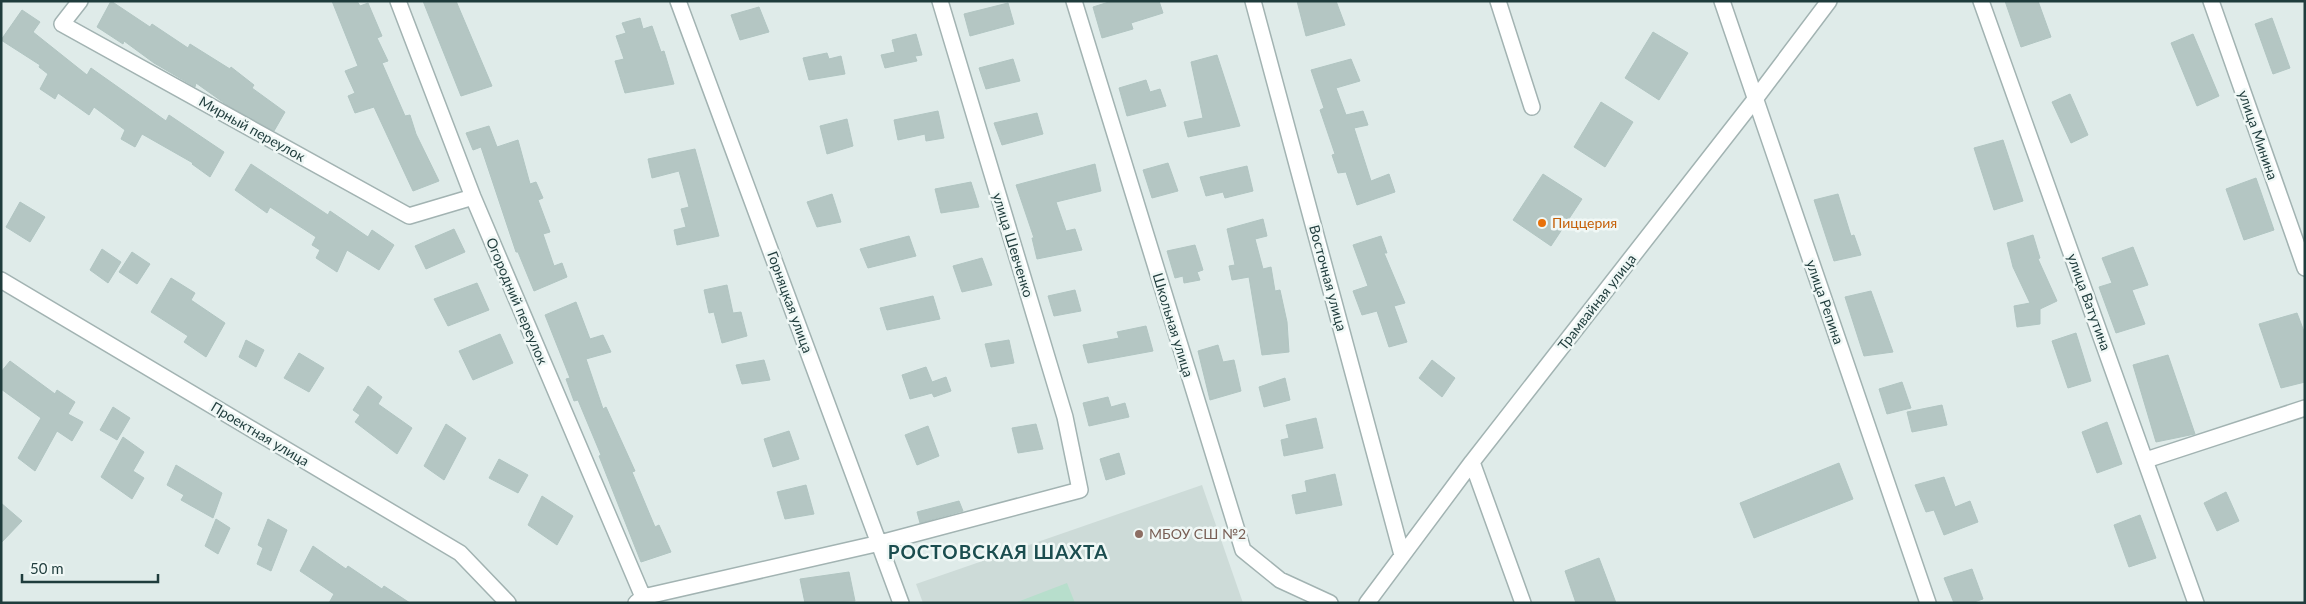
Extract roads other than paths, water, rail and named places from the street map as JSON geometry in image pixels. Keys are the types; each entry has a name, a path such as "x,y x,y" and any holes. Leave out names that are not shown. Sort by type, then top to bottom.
{"street":[{"name":"Мирный переулок","path":"80,1 62,24 409,216 473,198"},
{"name":"Огородний переулок","path":"398,1 473,198 640,600"},
{"name":"Горняцкая улица","path":"678,1 901,603"},
{"name":"улица Шевченко","path":"880,543 1080,490 1065,418 940,1"},
{"name":"Школьная улица","path":"1074,1 1243,550 1280,580 1330,603"},
{"name":"Восточная улица","path":"1253,1 1402,555"},
{"path":"1498,1 1532,107"},
{"name":"улица Репина","path":"1722,1 1928,603"},
{"name":"Трамвайная улица","path":"1367,603 1472,462 1756,98 1829,1"},
{"name":"улица Ватутина","path":"1981,1 2196,603"},
{"name":"улица Минина","path":"2211,1 2305,268"},
{"name":"Проектная улица","path":"1,280 460,553 508,603"},
{"path":"2146,460 2305,408"},
{"path":"1472,462 1523,603"},
{"path":"640,600 880,543"}],"place":[{"name":"Пиццерия","path":"1542,223"},
{"name":"МБОУ СШ №2","path":"1139,534"}],"district":[{"name":"РОСТОВСКАЯ ШАХТА","path":"998,552"}]}
